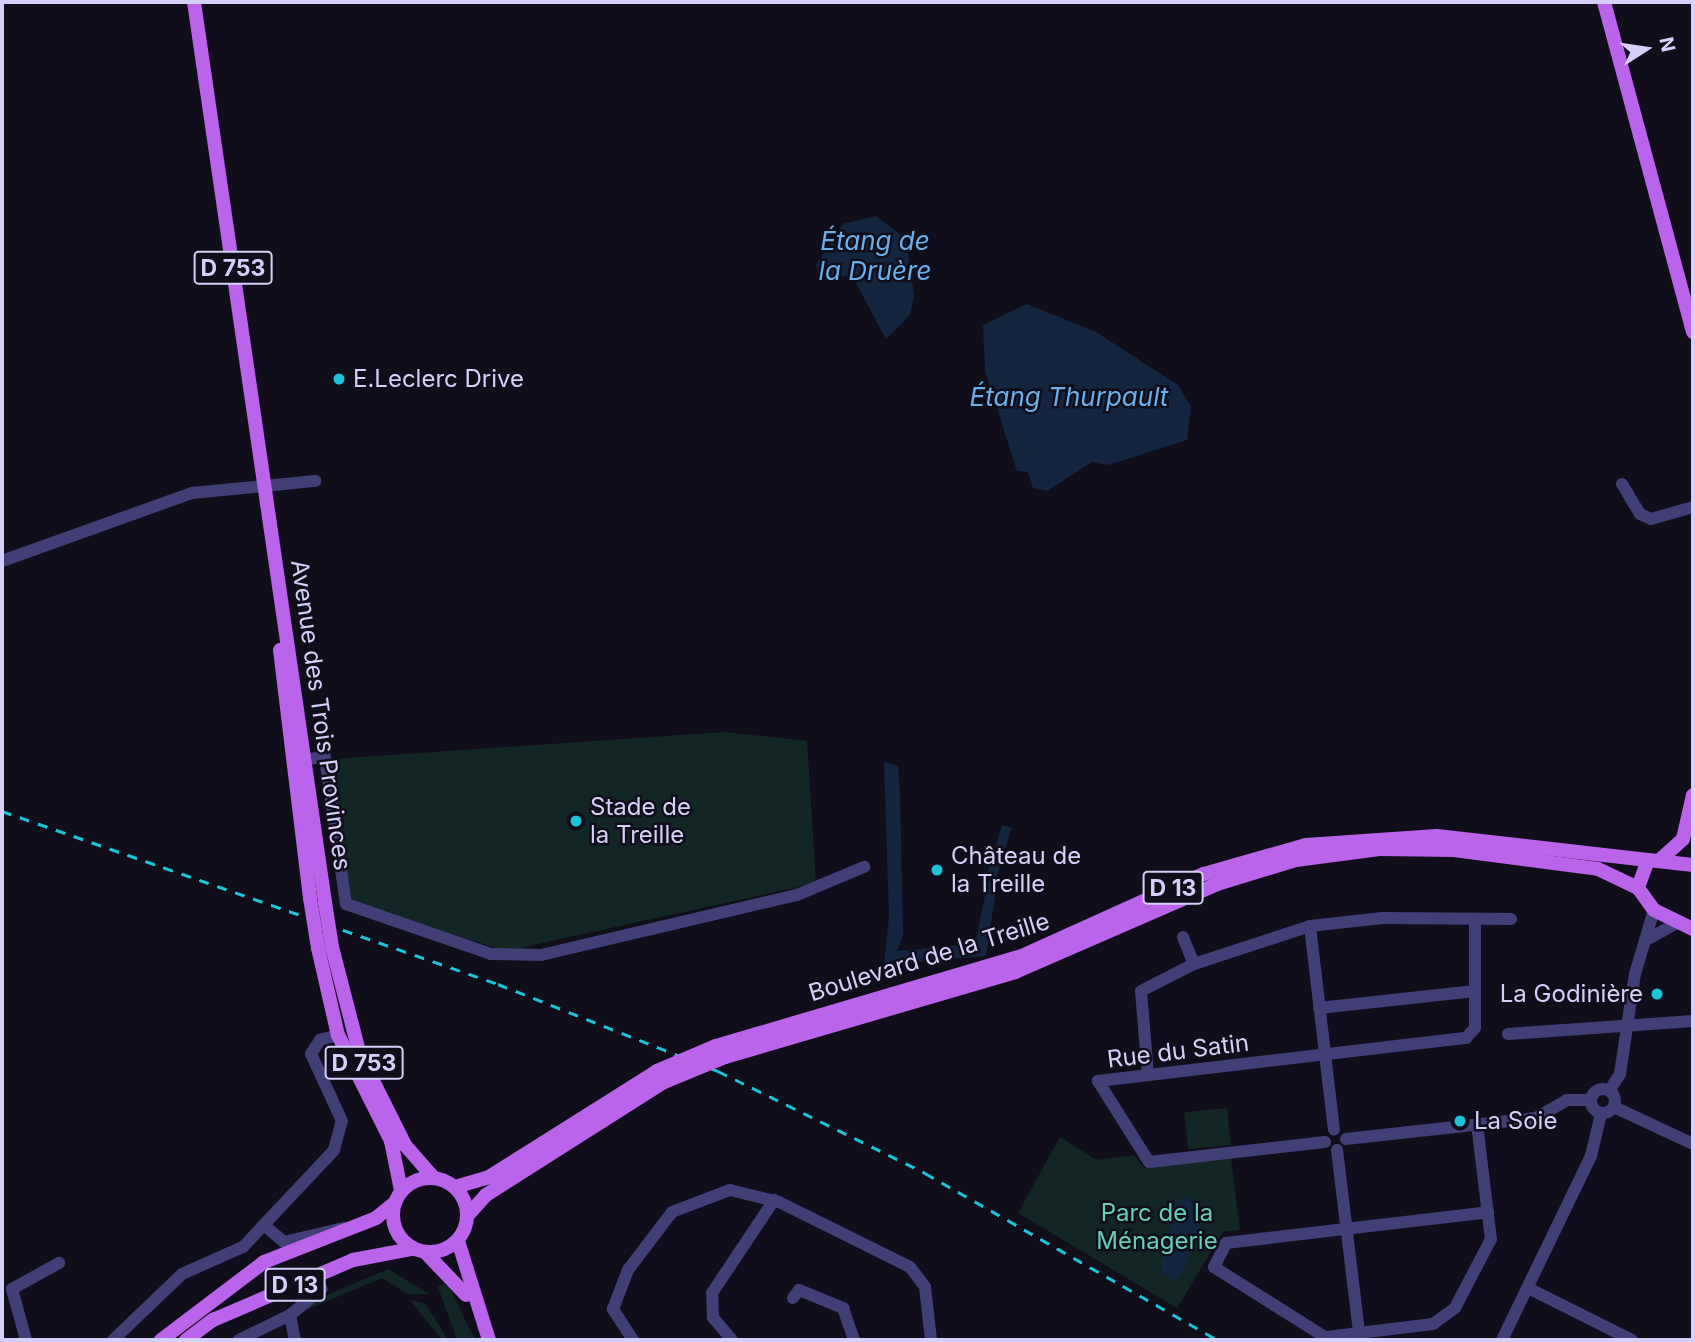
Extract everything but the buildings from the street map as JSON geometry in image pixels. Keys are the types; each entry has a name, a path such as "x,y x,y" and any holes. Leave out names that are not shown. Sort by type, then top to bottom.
{"main road":[{"name":"Avenue des Trois Provinces","path":"194,2 325,902 325,948"},
{"path":"1604,2 1693,332"},
{"name":"Avenue des Trois Provinces","path":"271,533 290,771 310,898 325,948"},
{"path":"1693,795 1683,839 1655,859 1638,888 1654,910 1693,929"},
{"name":"Boulevard de la Treille","path":"455,1187 489,1177 661,1076 720,1052 1022,956 1204,874 1306,845 1437,836 1693,865"},
{"name":"Boulevard de la Treille","path":"720,1052 1015,972 1217,884 1296,860 1379,849 1454,850 1598,869 1638,888"},
{"name":"D 753","path":"325,948 338,1035 391,1141 401,1190"},
{"name":"D 753","path":"325,948 360,1055 404,1145 433,1177"},
{"name":"Boulevard de la Treille","path":"468,1215 486,1195 661,1076"},
{"path":"478,1313 446,1269 419,1251 395,1230 393,1204 401,1190 433,1177 455,1187 468,1215 458,1241 478,1313 489,1340"},
{"name":"D 13","path":"161,1340 238,1277 393,1204"},
{"path":"419,1251 458,1241"},
{"name":"D 13","path":"186,1340 213,1320 353,1261 419,1251"}],"street":[{"path":"2,561 133,509 192,493 315,481"},
{"path":"1622,484 1640,514 1651,519 1693,507"},
{"path":"290,771 296,760 325,757 346,904 491,954 541,955 797,894 864,867"},
{"path":"1609,1091 1620,1074 1635,974 1654,910"},
{"path":"1148,1074 1141,991 1194,964 1310,926 1415,917 1475,922 1511,919"},
{"name":"Rue du Satin","path":"1325,1142 1149,1162 1098,1081 1466,1038 1475,1028 1475,922"},
{"path":"1647,939 1677,923"},
{"path":"1310,926 1334,1130 1325,1142 1337,1150"},
{"path":"1182,937 1194,964"},
{"path":"1319,1008 1475,991"},
{"path":"1508,1034 1693,1021"},
{"path":"113,1340 182,1274 223,1259 265,1226 342,1133 311,1054 320,1040 338,1035"},
{"path":"1590,1100 1597,1090 1609,1091"},
{"path":"1609,1091 1614,1107 1693,1144"},
{"path":"1334,1130 1346,1139 1477,1125 1536,1118 1567,1100 1590,1100"},
{"path":"1590,1100 1601,1114"},
{"path":"1502,1340 1591,1156 1601,1114 1614,1107"},
{"path":"1477,1125 1488,1212 1491,1239 1455,1308 1433,1324 1359,1337 1325,1338 1214,1267 1226,1243 1488,1212"},
{"path":"1346,1139 1337,1150 1359,1337"},
{"path":"633,1340 616,1320 616,1292 664,1219 689,1201 730,1190 774,1200 910,1267 928,1296 932,1340"},
{"path":"732,1340 713,1317 712,1293 774,1200"},
{"path":"265,1226 284,1242 344,1228"},
{"path":"26,1340 12,1289 59,1263"},
{"path":"1528,1288 1632,1340"},
{"path":"239,1340 290,1315 322,1289"},
{"path":"793,1298 799,1290 843,1308 854,1340"},
{"path":"290,1315 295,1340"}],"green space":[{"name":"Stade de la Treille","path":"724,732 807,741 816,883 506,951 349,902 332,759"},
{"path":"1227,1108 1231,1145 1188,1149 1184,1112"},
{"name":"Parc de la Ménagerie","path":"1060,1137 1096,1160 1134,1155 1144,1168 1231,1158 1240,1230 1223,1232 1177,1308 1018,1213"},
{"path":"388,1269 429,1294 408,1294 382,1278 299,1313 299,1307"},
{"path":"443,1284 450,1288 475,1340 457,1340 438,1287"},
{"path":"410,1300 426,1304 448,1340 442,1340"}],"water":[{"name":"Étang de la Druère","path":"876,216 906,239 914,296 910,315 886,339 856,283 846,276 820,279 816,265 843,224"},
{"name":"Étang Thurpault","path":"1027,304 1096,332 1178,385 1191,407 1187,440 1108,465 1092,462 1047,491 1033,488 1028,472 1017,471 985,371 983,325"},
{"path":"884,762 898,766 900,794 903,936 897,951 975,944 988,881 997,883 986,956 884,965 889,916"},
{"path":"1002,825 1012,828 996,880 986,877"},
{"path":"1186,1196 1204,1217 1184,1271 1174,1281 1162,1272 1162,1259 1176,1202"}],"railway":[{"path":"2,811 498,984 718,1071 925,1173 1218,1340"}],"place":[{"name":"E.Leclerc Drive","path":"339,379"},
{"name":"Stade de la Treille","path":"576,821"},
{"name":"Château de la Treille","path":"937,870"},
{"name":"La Godinière","path":"1657,994"},
{"name":"La Soie","path":"1460,1121"}]}
